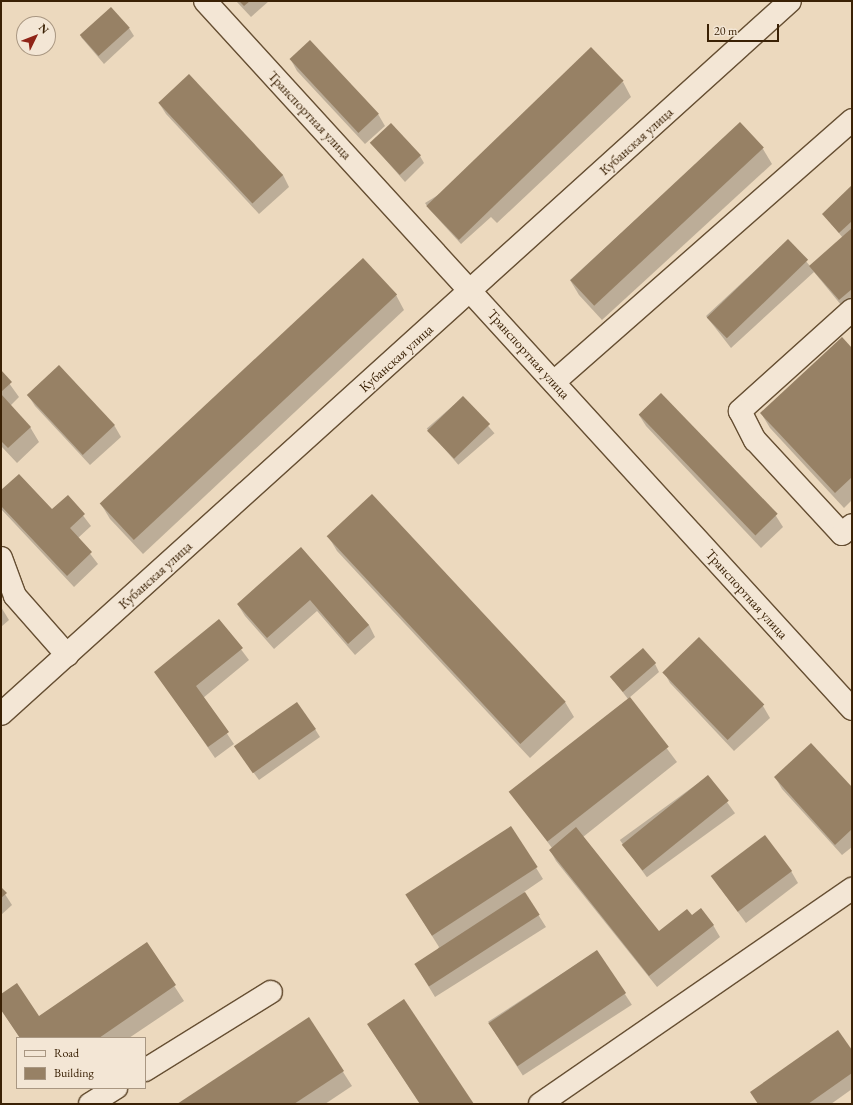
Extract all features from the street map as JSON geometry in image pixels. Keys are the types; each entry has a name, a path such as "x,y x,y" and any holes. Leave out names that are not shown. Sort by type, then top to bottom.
{"street":[{"name":"Транспортная улица","path":"205,1 471,290 852,709"},
{"name":"Кубанская улица","path":"1,714 790,1"},
{"path":"554,382 852,120"},
{"path":"852,310 740,411 755,440 842,534 852,525"},
{"path":"1,558 15,596 66,655"},
{"path":"540,1104 852,889"},
{"path":"146,1069 271,992"},
{"path":"90,1104 114,1089"}],"building":[{"path":"239,1 250,1 244,6"},
{"path":"111,7 130,28 99,56 80,35"},
{"path":"310,40 379,114 358,133 290,59"},
{"path":"591,47 624,81 459,240 426,206"},
{"path":"189,74 283,175 252,204 158,103"},
{"path":"740,122 764,148 594,306 570,280"},
{"path":"391,123 421,155 400,175 370,143"},
{"path":"852,185 852,221 839,233 822,214"},
{"path":"852,228 852,289 839,300 809,266"},
{"path":"788,239 808,260 727,338 707,317"},
{"path":"363,258 397,295 134,540 100,504"},
{"path":"842,337 852,348 852,477 835,493 760,413"},
{"path":"59,365 115,425 83,455 27,395"},
{"path":"1,370 12,382 1,392"},
{"path":"661,393 778,514 755,535 639,415"},
{"path":"1,394 31,427 8,448 1,441"},
{"path":"463,396 490,424 454,459 427,431"},
{"path":"19,474 52,509 68,495 85,514 70,528 92,552 67,576 1,506 1,490"},
{"path":"372,494 566,702 520,744 327,536"},
{"path":"301,547 369,625 348,644 310,600 267,638 237,604"},
{"path":"219,619 243,648 196,686 229,732 208,747 154,672"},
{"path":"699,637 764,705 728,740 662,672"},
{"path":"643,648 656,663 623,692 610,677"},
{"path":"630,697 669,747 547,841 509,792"},
{"path":"297,702 316,729 253,773 234,746"},
{"path":"811,743 852,787 852,829 835,845 774,777"},
{"path":"708,775 729,801 643,871 622,845"},
{"path":"511,826 538,867 432,936 405,895"},
{"path":"576,827 659,931 687,909 692,915 701,908 714,925 649,976 549,850"},
{"path":"765,835 792,871 738,912 711,876"},
{"path":"1,887 7,893 1,898"},
{"path":"525,892 540,915 429,987 414,964"},
{"path":"147,942 176,985 100,1037 19,1037 1,1010 1,994 17,983 39,1016"},
{"path":"597,950 626,993 517,1066 488,1023"},
{"path":"404,999 474,1104 420,1104 367,1024"},
{"path":"309,1017 344,1071 294,1104 177,1104"},
{"path":"838,1030 852,1050 852,1073 808,1104 758,1104 750,1092"}]}
